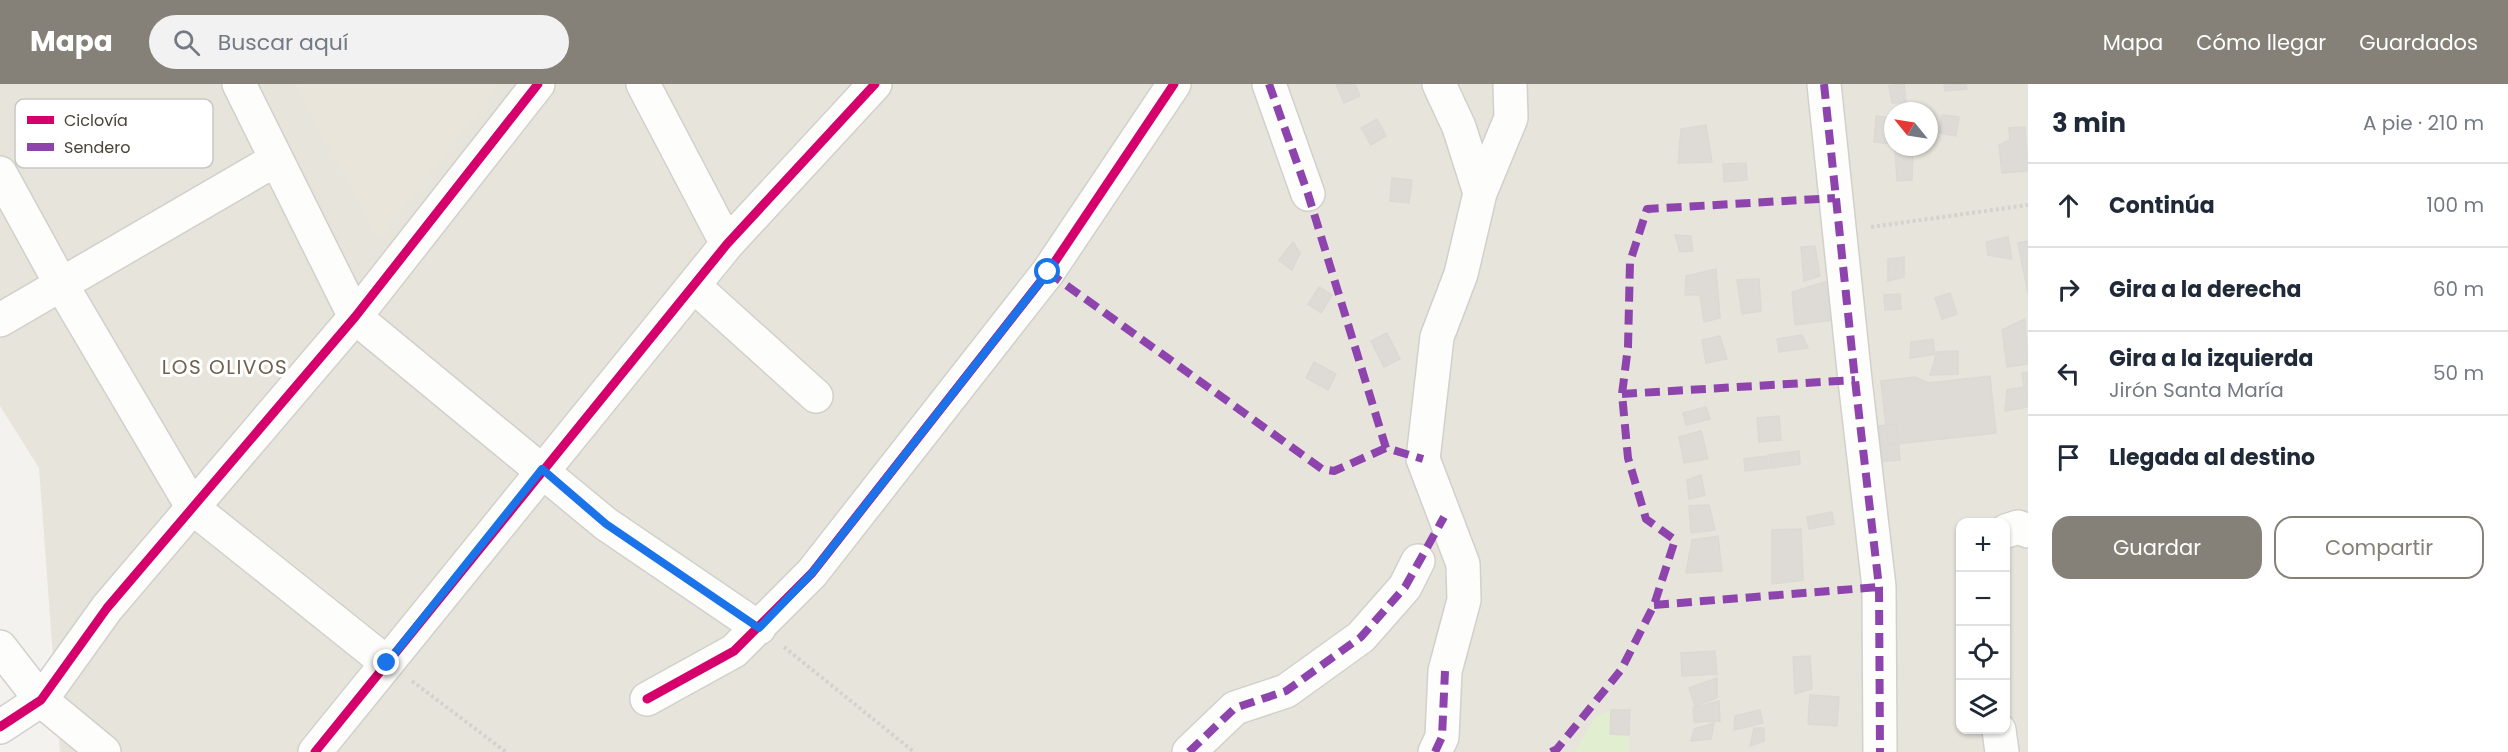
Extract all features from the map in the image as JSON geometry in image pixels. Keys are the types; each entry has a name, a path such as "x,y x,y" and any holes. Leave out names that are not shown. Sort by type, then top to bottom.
{"street":[{"path":"239,84 355,317 606,524 759,628"},
{"path":"0,727 41,700 107,608 355,317 538,84"},
{"path":"643,84 727,244"},
{"path":"315,752 542,469 727,244 874,84"},
{"path":"647,699 734,651 812,573 1048,272 1174,84"},
{"path":"1269,84 1308,194"},
{"path":"1439,84 1459,127 1480,193"},
{"path":"1439,745 1445,672 1464,600 1463,564 1423,459 1437,337 1461,274 1480,193 1511,118 1510,84"},
{"path":"1824,84 1841,231 1854,380 1879,587 1880,752"},
{"path":"0,320 275,160"},
{"path":"0,173 61,284 193,508 387,663"},
{"path":"694,286 816,396"},
{"path":"2010,530 2018,527 2028,531"},
{"path":"1189,752 1235,708 1286,691 1361,637 1405,587 1418,561"},
{"path":"0,647 41,700 104,752"},
{"path":"2000,734 2002,752"}],"path":[{"path":"1841,231 2028,205"},
{"path":"759,628 914,752"},
{"path":"387,663 506,752"}],"shaded area":[{"path":"0,84 2028,84 2028,752 60,752 39,468 0,406"},
{"path":"295,84 500,84 379,238"}],"green space":[{"path":"1611,710 1610,734 1629,735 1629,752 1574,752 1596,716"}],"building":[{"path":"1336,84 1355,84 1360,96 1344,103"},
{"path":"1904,84 1906,102 1892,102 1889,86"},
{"path":"1944,84 1966,84 1967,89 1945,91"},
{"path":"1942,115 1959,117 1956,136 1939,133"},
{"path":"1876,116 1884,117 1884,143 1874,142"},
{"path":"1377,119 1386,136 1371,145 1361,128"},
{"path":"1706,125 1712,162 1678,163 1681,129"},
{"path":"2025,127 2028,171 2002,173 1999,145 2010,140 2009,128"},
{"path":"1895,156 1913,156 1912,180 1897,181"},
{"path":"1746,163 1747,180 1724,182 1723,164"},
{"path":"1392,178 1412,180 1409,203 1390,201"},
{"path":"1675,235 1691,236 1693,251 1680,252"},
{"path":"2008,237 2012,259 1988,255 1986,242"},
{"path":"2028,241 2028,294 2018,243"},
{"path":"1293,242 1300,253 1292,270 1279,260"},
{"path":"1815,246 1820,276 1804,281 1801,247"},
{"path":"1904,257 1904,277 1888,281 1888,259"},
{"path":"1716,269 1720,318 1704,322 1700,295 1685,295 1686,276"},
{"path":"1759,279 1761,311 1742,314 1737,280"},
{"path":"1831,280 1833,320 1795,325 1792,292"},
{"path":"1319,287 1332,295 1321,313 1308,304"},
{"path":"1950,293 1957,314 1942,319 1935,298"},
{"path":"1900,294 1901,309 1885,310 1884,295"},
{"path":"2025,319 2028,364 2007,367 2002,330"},
{"path":"1387,333 1400,359 1384,367 1371,341"},
{"path":"1802,335 1808,348 1779,352 1777,339"},
{"path":"1720,336 1727,359 1706,363 1702,340"},
{"path":"1933,339 1935,354 1910,358 1911,342"},
{"path":"1958,351 1958,374 1930,375 1937,352"},
{"path":"1314,362 1336,374 1328,390 1306,378"},
{"path":"2028,372 2028,407 2005,411 2007,390 2024,387 2022,373"},
{"path":"1990,376 1996,433 1888,445 1881,381 1915,377 1929,383"},
{"path":"1706,407 1710,419 1686,425 1683,413"},
{"path":"1779,416 1781,440 1759,442 1757,418"},
{"path":"1897,424 1900,460 1872,462 1869,427"},
{"path":"1701,431 1708,459 1684,463 1679,437"},
{"path":"1799,451 1800,464 1771,468 1769,455"},
{"path":"1767,456 1769,468 1745,471 1744,459"},
{"path":"1701,475 1705,495 1689,499 1687,480"},
{"path":"1709,505 1715,530 1691,533 1689,506"},
{"path":"1832,512 1834,524 1809,529 1807,517"},
{"path":"1801,529 1803,580 1772,584 1772,530"},
{"path":"1718,536 1722,571 1686,573 1692,540"},
{"path":"1715,651 1717,674 1682,676 1681,653"},
{"path":"1810,656 1812,689 1795,694 1793,657"},
{"path":"1717,678 1717,698 1695,706 1689,688"},
{"path":"1810,695 1839,697 1837,726 1808,724"},
{"path":"1719,701 1720,721 1694,722 1693,708"},
{"path":"1611,710 1630,710 1629,735 1610,734"},
{"path":"1760,710 1763,723 1734,730 1735,716"},
{"path":"1714,723 1711,739 1691,741 1694,729"},
{"path":"1754,728 1764,728 1764,741 1750,746"}],"marked path":[{"path":"1269,84 1308,194 1386,448 1423,459"},
{"path":"1824,84 1879,587 1880,752"},
{"path":"1551,752 1557,749 1621,670 1654,605 1675,540 1646,519 1628,458 1622,394 1628,347 1630,262 1647,209 1835,198"},
{"path":"1048,272 1322,469 1334,471 1386,448"},
{"path":"1622,394 1855,380"},
{"path":"1189,752 1235,708 1286,691 1361,637 1405,587 1444,517"},
{"path":"1654,605 1879,587"},
{"path":"1435,752 1442,737 1445,671"}],"cycle path":[{"path":"0,727 41,700 107,608 355,317 538,84"},
{"path":"315,752 727,244 875,84"},
{"path":"647,699 734,651 812,573 1048,272 1174,84"}],"district":[{"name":"LOS OLIVOS","path":"225,367"}],"route":[{"path":"387,663 542,469 606,524 759,628 812,573 1048,272"}]}
